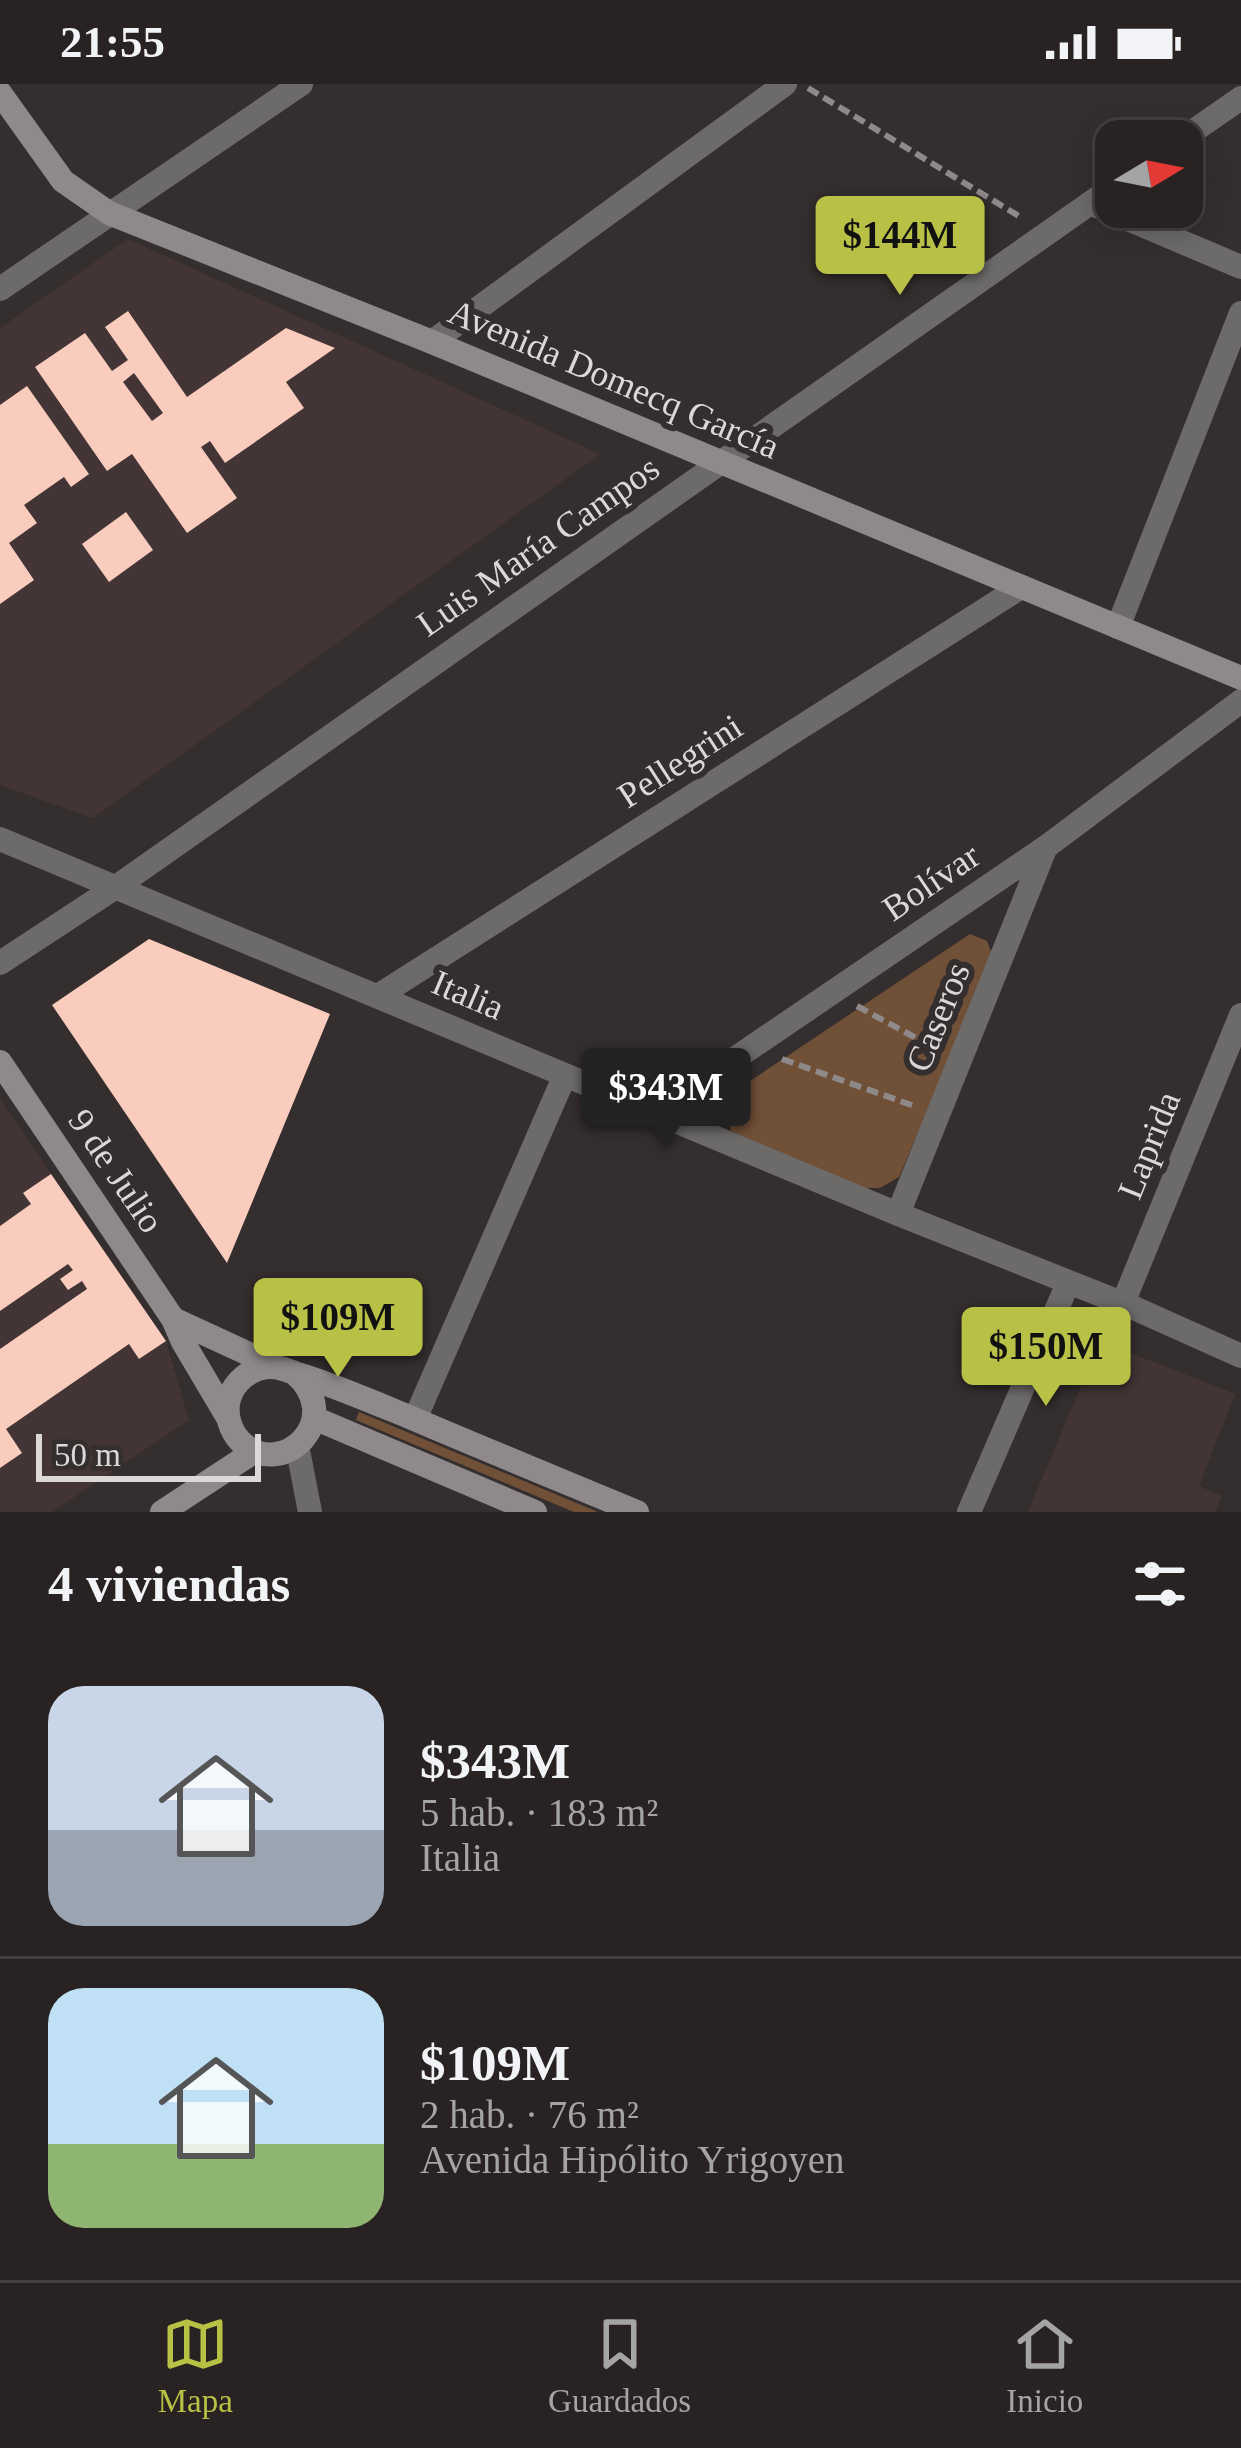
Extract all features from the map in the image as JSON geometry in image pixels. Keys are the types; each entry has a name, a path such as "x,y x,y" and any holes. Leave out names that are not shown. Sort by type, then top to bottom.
{"main road":[{"name":"Avenida Domecq García","path":"0,93 63,182 109,213 1241,678"},
{"name":"9 de Julio","path":"0,1063 173,1319 228,1418"},
{"path":"173,1319 286,1370 346,1390 637,1512"},
{"path":"286,1370 311,1393 314,1418 308,1434 284,1452 255,1451 233,1431 228,1402 241,1378 253,1371 286,1370"},
{"path":"314,1418 535,1512"},
{"path":"162,1512 255,1451"}],"street":[{"path":"0,289 301,84"},
{"path":"432,342 784,84"},
{"path":"1203,124 1241,98"},
{"name":"Luis María Campos","path":"0,964 1095,200"},
{"path":"1090,203 1241,267"},
{"path":"1118,627 1241,313"},
{"name":"Pellegrini","path":"378,997 1021,587"},
{"name":"Bolívar","path":"656,1113 1046,847 1241,701"},
{"name":"Italia","path":"0,838 1241,1356"},
{"name":"Caseros","path":"898,1214 1046,847"},
{"name":"Laprida","path":"1123,1304 1241,1015"},
{"path":"415,1419 565,1075"},
{"path":"968,1512 1068,1283"},
{"path":"297,1445 310,1512"}],"path":[{"path":"801,84 1045,233"},
{"path":"832,992 959,1061"},
{"path":"751,1048 938,1114"}],"shaded area":[{"path":"128,239 600,454 93,818 0,785 0,328"},
{"path":"970,934 987,941 993,957 899,1177 880,1188 862,1188 732,1135 726,1111 741,1087"},
{"path":"0,1099 166,1341 189,1420 52,1512 0,1512"},
{"path":"1100,1341 1235,1394 1199,1486 1222,1496 1215,1512 1028,1512"},
{"path":"359,1412 598,1512 574,1512 356,1420"}],"building":[{"path":"128,311 187,397 286,328 335,348 286,382 304,408 225,463 210,441 201,447 237,498 187,533 132,454 107,471 35,367 85,333 112,371 128,360 105,327","holes":["134,373 163,413 152,421 123,382"]},
{"path":"27,386 89,474 71,487 64,477 24,505 37,523 9,543 34,580 0,604 0,405"},
{"path":"126,512 153,550 109,582 82,544"},
{"path":"149,939 330,1014 227,1263 52,1005"},
{"path":"51,1174 166,1341 139,1359 129,1344 6,1429 22,1453 0,1468 0,1349 87,1289 82,1281 68,1290 60,1279 73,1270 68,1264 0,1311 0,1226 31,1204 23,1193"}]}
